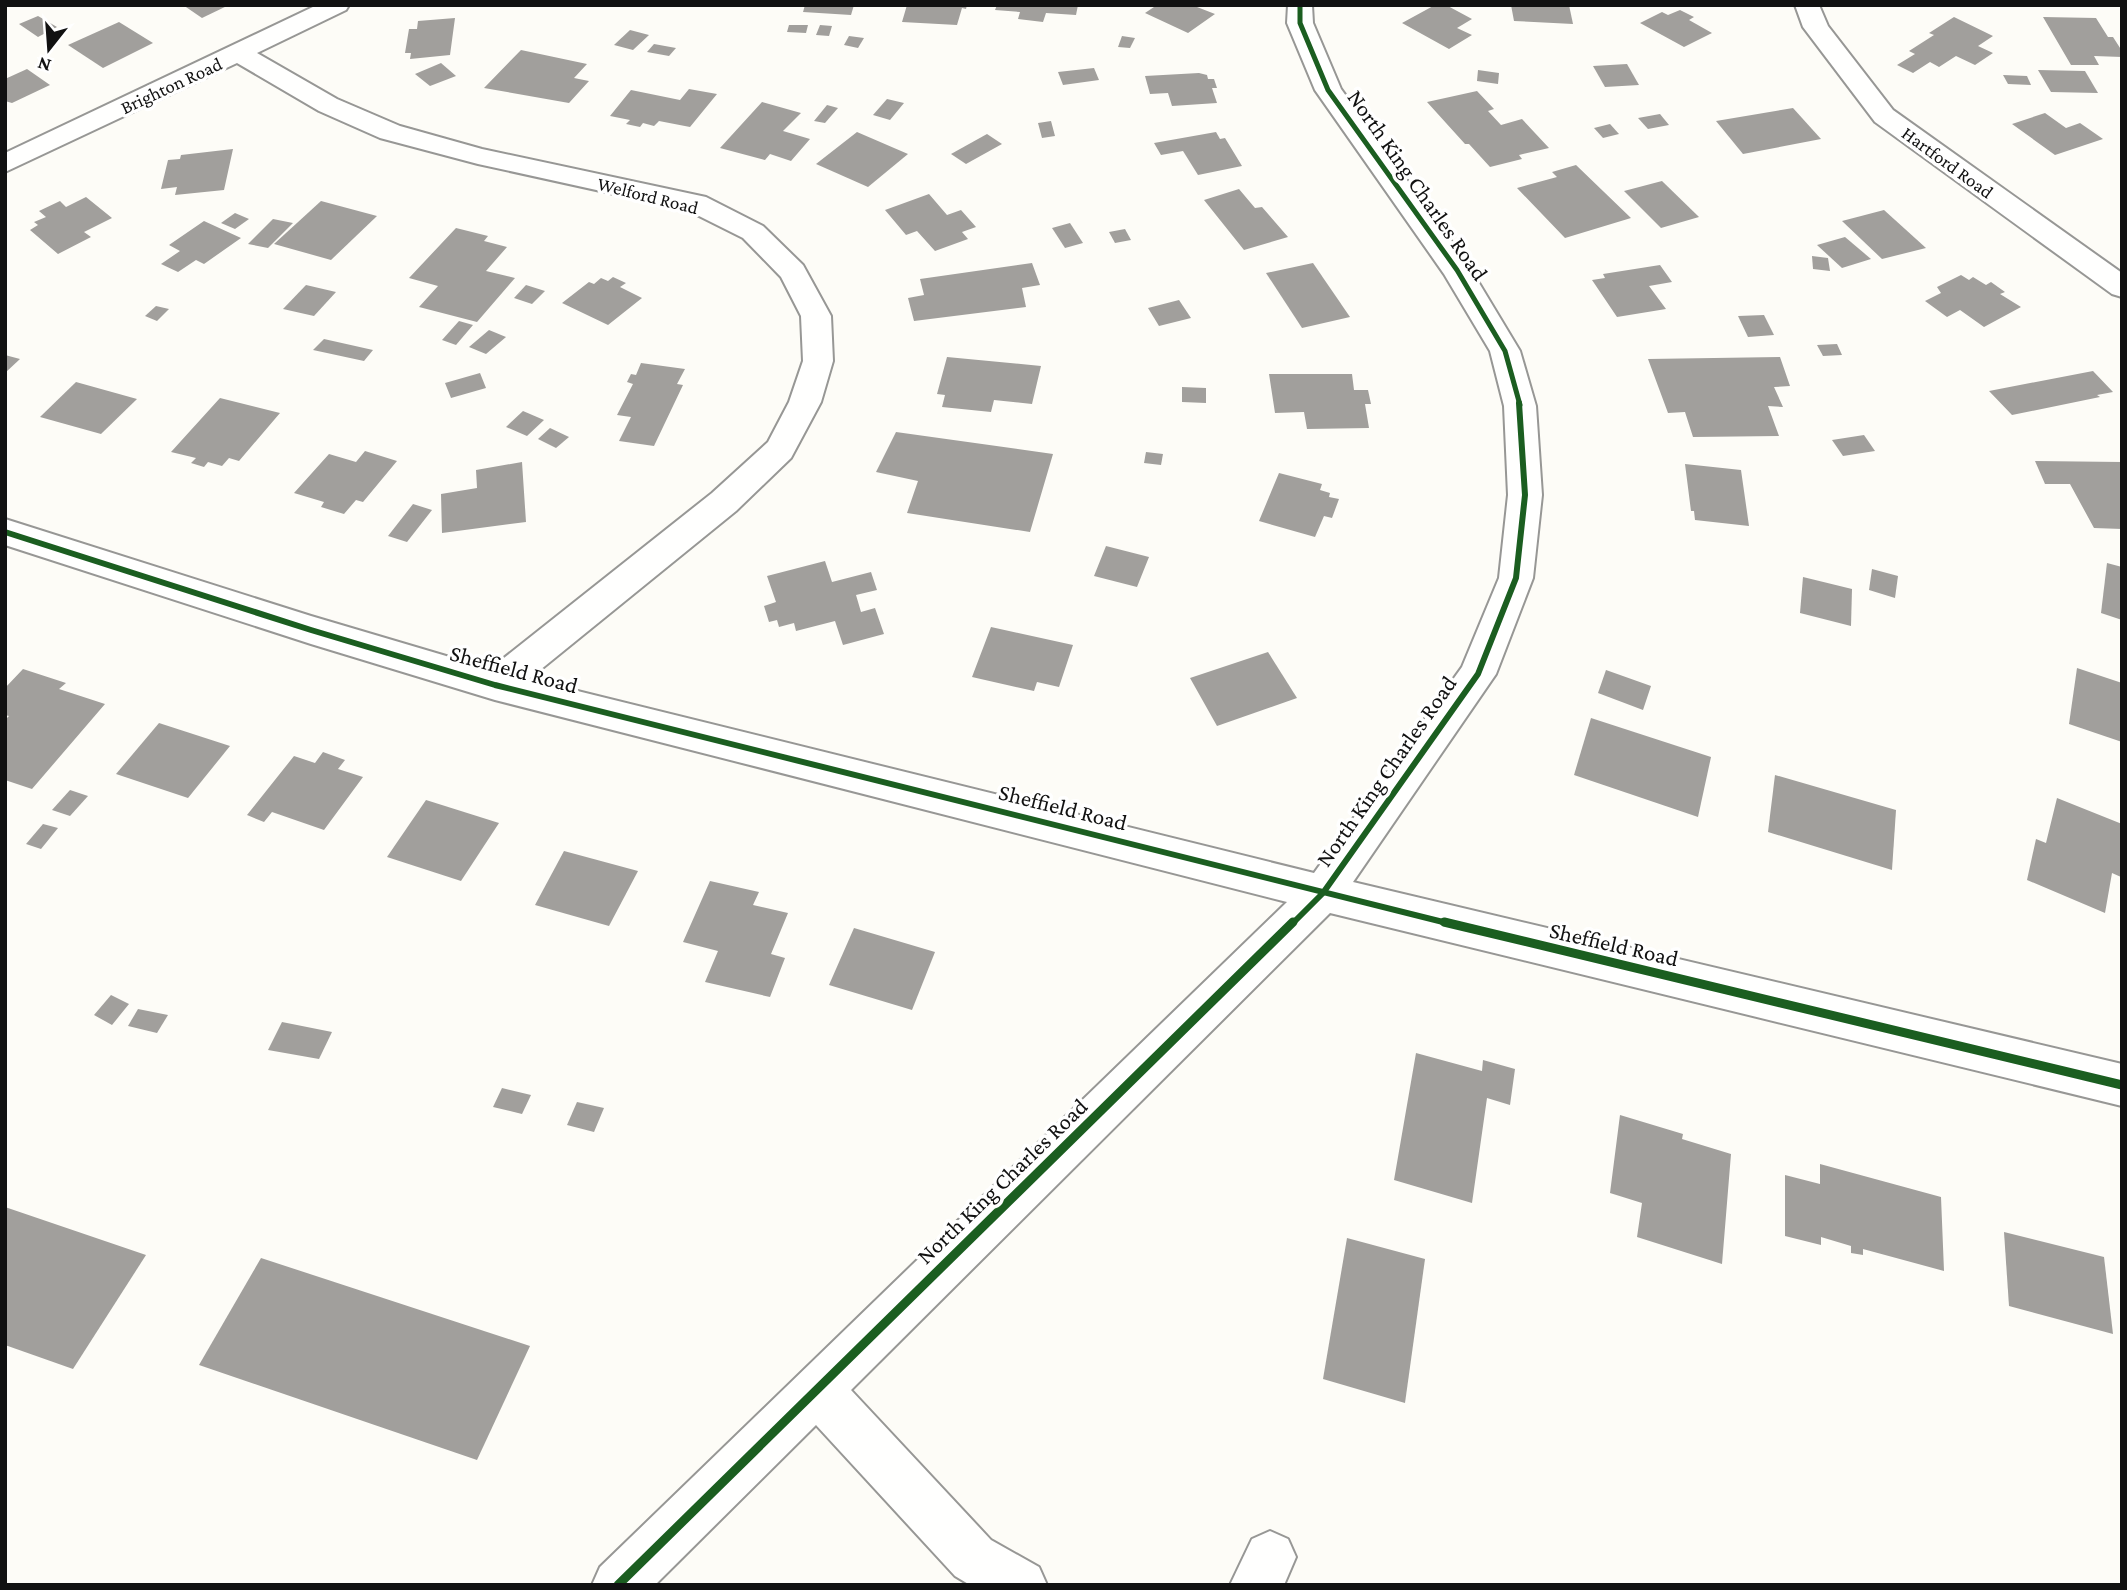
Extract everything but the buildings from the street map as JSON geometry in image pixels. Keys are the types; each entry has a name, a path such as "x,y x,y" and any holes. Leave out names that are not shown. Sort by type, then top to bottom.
{"street":[{"name":"Brighton Road","path":"5,163 337,5"},
{"name":"North King Charles Road","path":"618,1585 1323,893 1478,674 1516,578 1525,495 1520,406 1505,351 1457,270 1328,90 1300,23 1300,5"},
{"name":"Hartford Road","path":"1807,5 1816,27 1884,116 2122,287"},
{"name":"Welford Road","path":"239,53 328,105 390,132 478,156 696,203 753,232 793,272 816,316 818,361 805,402 780,450 724,502 495,685"},
{"name":"Sheffield Road","path":"5,532 311,631 495,685 1323,893 2122,1085"},
{"path":"817,1390 973,1559 1021,1585"}],"cycle path":[{"path":"618,1585 1323,893 1478,674 1516,578 1525,495 1520,406 1505,351 1457,270 1328,90 1300,23 1300,5"},
{"path":"5,532 311,630 495,685 1323,893 2122,1085"}]}
